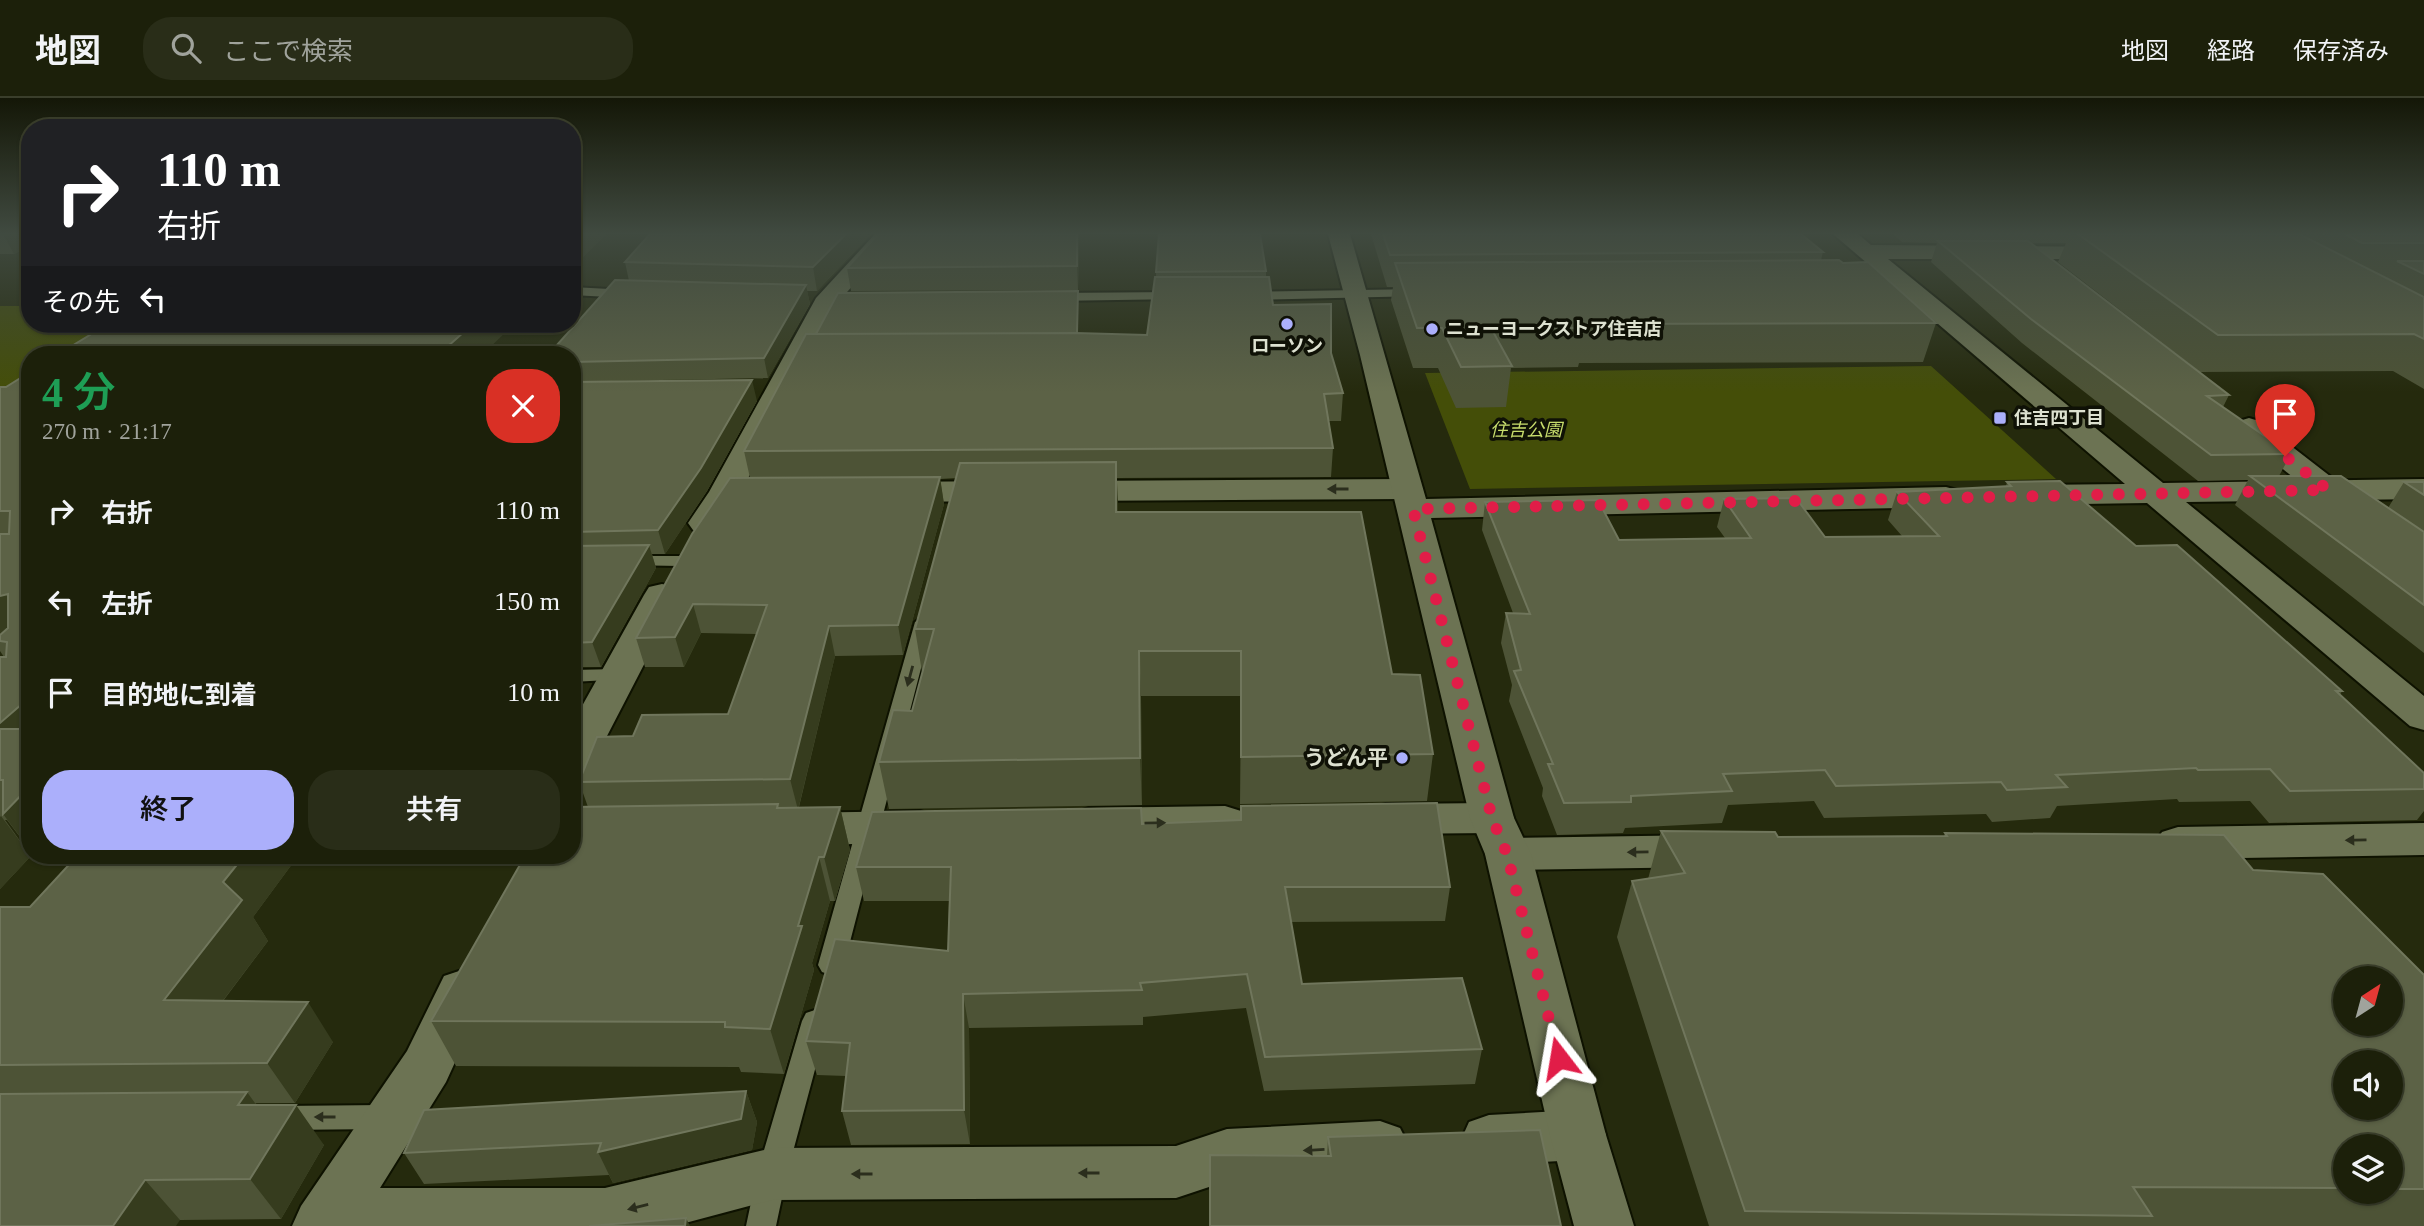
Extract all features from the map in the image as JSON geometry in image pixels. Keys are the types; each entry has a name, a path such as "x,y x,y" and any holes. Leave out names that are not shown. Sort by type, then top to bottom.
{"street":[{"path":"581,746 680,561 739,492 765,389 804,354 828,297 838,287"},
{"path":"1353,287 1604,1226"},
{"path":"1899,287 2424,718"},
{"path":"2231,413 2328,490 2424,557"},
{"path":"862,492 956,498 1410,499 1986,496 2424,489"},
{"path":"1345,820 1500,836 1743,850"},
{"path":"1052,824 1261,821"},
{"path":"748,829 954,826"},
{"path":"2132,844 2424,839"},
{"path":"326,1221 427,1066 484,942"},
{"path":"326,1221 605,1216 766,1200 1176,1172 1227,1155 1578,1135"}],"lane":[{"path":"581,291 639,294"},
{"path":"1237,296 1431,293"},
{"path":"1046,297 1196,296"},
{"path":"613,562 680,561"},
{"path":"766,1200 870,828 930,599"},
{"path":"581,676 619,676"},
{"path":"258,1118 393,1117"}],"green space":[{"path":"0,306 21,306 21,333 105,333 84,346 21,346 21,386 0,399"},
{"name":"住吉公園","path":"1931,366 2056,479 1470,489 1425,373"}],"building":[{"path":"609,287 805,287 764,358 581,362 581,346 556,346 568,333 581,333 581,318"},
{"path":"1154,287 1270,287 1273,305 1331,304 1331,353 1343,393 1324,394 1333,448 744,451 806,334 1147,335"},
{"path":"1403,287 1895,287 1936,323 1583,324 1586,328 1491,328 1512,366 1461,367 1442,328 1417,328"},
{"path":"1992,287 2088,287 2229,395 2207,396 2291,454 2211,455"},
{"path":"2151,287 2403,287 2424,297 2424,339 2414,334 2218,335"},
{"path":"1078,291 1077,333 816,334 838,293"},
{"path":"93,333 463,333 448,346 72,346"},
{"path":"21,378 21,705 0,723 0,657 6,657 7,642 0,641 0,635 8,628 8,594 0,596 0,534 9,534 10,511 0,511 0,387 6,387"},
{"path":"752,380 701,468 658,530 581,532 581,382"},
{"path":"1116,462 1116,512 1361,512 1392,674 1420,675 1433,754 1241,757 1241,651 1139,651 1140,758 879,762 893,710 912,711 934,629 915,629 960,463"},
{"path":"2250,476 2341,476 2424,532 2424,605"},
{"path":"940,477 898,625 829,626 790,779 581,782 597,737 633,736 642,715 728,714 767,605 693,604 675,637 636,638 692,534 730,478"},
{"path":"2060,481 2136,546 2177,545 2342,691 2336,691 2424,773 2424,789 2290,791 2270,769 2196,768 2056,775 2067,787 2007,790 2001,782 1836,786 1825,770 1723,774 1732,791 1631,796 1631,802 1564,803 1548,764 1553,764 1514,671 1521,670 1506,613 1530,614 1485,502 1598,500 1619,540 1751,538 1724,499 1796,498 1825,537 1939,536 1897,492 2011,486 2007,482"},
{"path":"2404,482 2424,482 2424,495"},
{"path":"649,545 592,642 581,643 581,546"},
{"path":"0,729 21,729 21,795 3,814 3,780 0,780"},
{"path":"1437,803 1450,887 1285,887 1302,984 1462,978 1482,1049 1265,1057 1247,974 1140,983 1142,990 963,994 964,1110 842,1111 850,1043 806,1041 835,939 948,951 951,867 856,867 872,812 1141,808 1142,824 1241,820 1241,806"},
{"path":"778,804 777,808 840,807 824,857 819,857 798,926 802,926 770,1029 725,1027 725,1022 431,1021 520,864 581,864 581,807"},
{"path":"1661,831 1775,832 1778,837 1947,836 1945,833 2224,835 2253,870 2323,874 2424,975 2424,1189 2403,1189 2403,1134 2333,1134 2333,1188 2133,1187 2152,1216 1745,1211 1632,881 1685,873"},
{"path":"70,864 238,864 223,882 242,900 164,1000 308,1002 267,1063 0,1065 0,907 30,907"},
{"path":"746,1091 741,1119 598,1152 601,1143 404,1153 424,1110"},
{"path":"247,1092 238,1105 296,1105 250,1179 145,1180 113,1226 0,1226 0,1094"},
{"path":"1540,1130 1561,1226 1210,1226 1210,1155 1331,1156 1328,1137"},
{"path":"686,1218 685,1226 589,1226"}],"place":[{"name":"ローソン","path":"1287,324"},
{"name":"ニューヨークストア住吉店","path":"1432,329"},
{"name":"住吉四丁目","path":"2000,418"},
{"name":"うどん平","path":"1402,758"}],"route":[{"path":"1559,1058 1507,854 1492,818 1413,509 2328,490 2285,456"}]}
